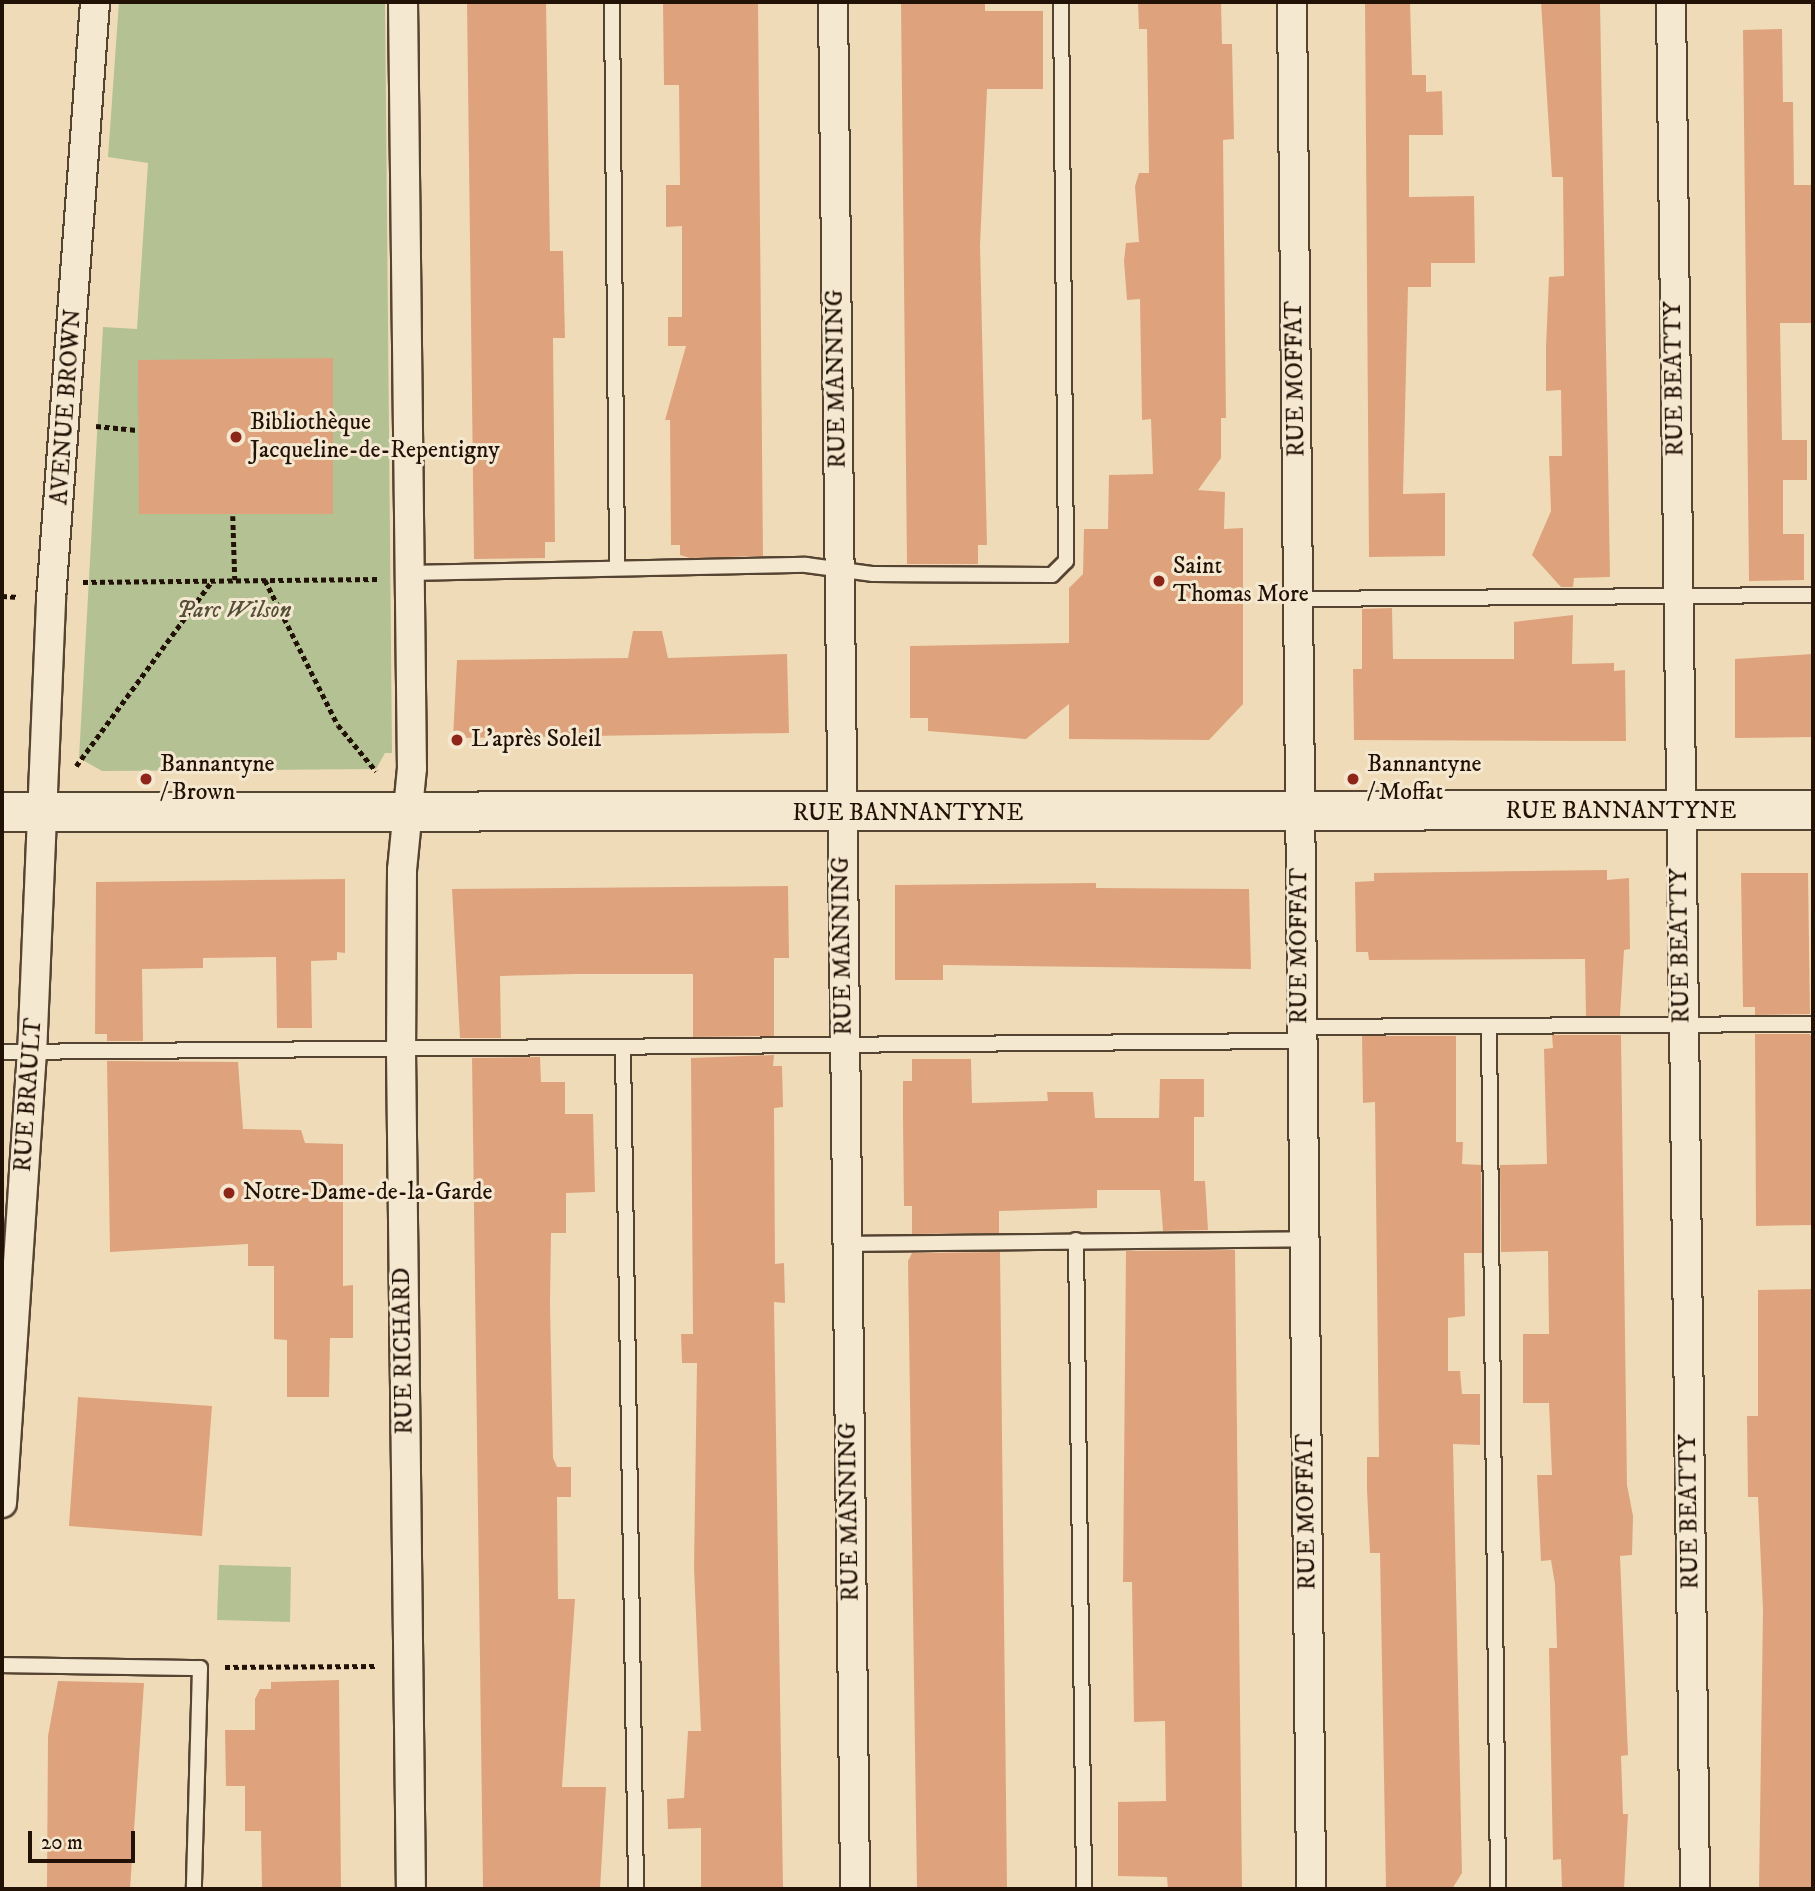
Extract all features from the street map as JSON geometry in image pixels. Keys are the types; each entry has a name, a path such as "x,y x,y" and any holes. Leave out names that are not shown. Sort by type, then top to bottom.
{"street":[{"name":"AVENUE BROWN","path":"41,812 95,2"},
{"path":"403,2 396,576 412,768 407,813"},
{"name":"RUE MANNING","path":"833,2 855,1889"},
{"name":"RUE MOFFAT","path":"1292,2 1311,1889"},
{"name":"RUE BEATTY","path":"1671,2 1679,812 1695,1889"},
{"name":"RUE BANNANTYNE","path":"2,812 1299,814 1813,810"},
{"name":"RUE BRAULT","path":"2,1503 32,1055 41,812"},
{"name":"RUE RICHARD","path":"407,813 401,1051 411,1889"}],"lane":[{"path":"612,2 617,568"},
{"path":"396,576 617,568 1052,575 1066,561 1061,2"},
{"path":"1298,599 1813,595"},
{"path":"2,1052 32,1055 623,1050 1301,1034 1489,1026 1813,1024"},
{"path":"1489,1026 1498,1889"},
{"path":"623,1050 636,1889"},
{"path":"846,1244 1304,1239"},
{"path":"1076,1240 1084,1889"},
{"path":"2,1665 200,1668 194,1889"}],"path":[{"path":"92,426 137,430"},
{"path":"233,516 235,580"},
{"path":"81,582 396,576"},
{"path":"265,579 338,725 376,771"},
{"path":"73,770 212,581"},
{"path":"2,596 24,597"},
{"path":"200,1668 380,1666"}],"green space":[{"name":"Parc Wilson","path":"119,2 385,2 392,753 385,753 376,769 102,771 79,758 103,327 137,329 148,163 108,157"},
{"path":"219,1565 291,1567 290,1622 217,1620"}],"building":[{"path":"467,2 546,2 550,251 563,251 565,338 553,338 555,542 545,542 545,558 474,559"},
{"path":"663,2 758,2 763,556 690,558 680,555 680,545 671,545 670,420 665,420 686,346 668,346 668,317 682,317 682,226 666,227 666,185 680,185 679,85 664,85"},
{"path":"901,2 985,2 985,11 1043,11 1043,89 987,89 980,245 987,545 978,545 978,564 907,564"},
{"path":"1138,2 1221,2 1222,44 1232,44 1234,139 1223,140 1226,418 1221,418 1221,458 1198,490 1225,492 1224,529 1243,528 1243,704 1209,740 1069,739 1069,704 1026,739 928,731 928,718 910,718 910,646 1069,643 1069,588 1083,574 1084,529 1108,529 1109,475 1153,474 1151,419 1142,420 1140,299 1127,300 1124,261 1126,243 1139,242 1135,186 1139,173 1149,173 1147,29 1139,29"},
{"path":"1365,2 1410,2 1412,75 1426,75 1426,92 1442,91 1443,135 1409,135 1409,197 1474,196 1475,263 1431,263 1431,287 1408,287 1403,494 1445,493 1445,556 1369,557"},
{"path":"1541,2 1600,2 1610,577 1574,578 1573,587 1561,587 1532,555 1551,511 1549,456 1562,456 1561,390 1546,391 1546,347 1549,277 1564,276 1563,177 1552,177"},
{"path":"1782,29 1783,102 1793,102 1794,185 1813,185 1813,323 1780,323 1782,440 1807,440 1807,480 1783,480 1783,534 1804,534 1804,580 1749,581 1743,30"},
{"name":"Bibliothèque Jacqueline-de-Repentigny","path":"333,358 333,514 139,514 138,360"},
{"path":"1392,608 1393,659 1514,659 1514,622 1573,615 1572,664 1614,663 1614,671 1625,670 1626,741 1354,740 1353,669 1362,669 1362,609"},
{"path":"633,631 662,631 668,658 787,654 789,733 453,738 457,660 628,658"},
{"path":"1813,654 1813,737 1735,738 1735,659"},
{"path":"1607,870 1607,880 1629,878 1630,949 1624,950 1620,1016 1586,1016 1585,959 1369,960 1368,952 1356,952 1355,882 1374,881 1374,873"},
{"path":"1741,873 1808,873 1810,1014 1755,1015 1755,1007 1743,1007"},
{"path":"345,879 345,953 337,952 337,960 311,961 312,1028 277,1028 276,957 203,958 203,968 142,969 143,1041 107,1041 107,1034 95,1034 96,882"},
{"path":"1096,883 1096,888 1249,889 1251,969 943,965 943,980 895,980 895,885"},
{"path":"788,886 789,958 774,958 774,1036 693,1037 693,974 575,974 500,976 501,1038 460,1038 452,889"},
{"path":"1755,1034 1810,1034 1813,1041 1813,1225 1756,1226"},
{"path":"1552,1035 1621,1035 1627,1485 1633,1516 1632,1555 1620,1556 1628,1755 1621,1756 1623,1814 1628,1814 1624,1889 1562,1889 1561,1859 1553,1860 1549,1648 1557,1648 1555,1584 1551,1560 1541,1561 1537,1475 1552,1475 1549,1403 1523,1403 1523,1334 1549,1334 1548,1251 1501,1252 1500,1165 1547,1164 1544,1049 1553,1048"},
{"path":"1362,1036 1456,1036 1456,1142 1463,1142 1462,1164 1481,1165 1482,1253 1464,1253 1465,1316 1448,1318 1448,1371 1460,1371 1462,1394 1480,1394 1480,1445 1453,1444 1462,1873 1452,1889 1386,1889 1380,1553 1370,1553 1367,1489 1367,1457 1379,1457 1375,1102 1363,1103"},
{"path":"774,1055 773,1066 782,1066 783,1107 774,1108 775,1264 784,1263 785,1303 774,1302 783,1889 701,1889 701,1828 668,1829 667,1799 684,1798 688,1731 701,1731 694,1568 697,1363 682,1363 681,1334 693,1334 691,1058"},
{"path":"540,1057 541,1082 565,1082 565,1114 593,1114 595,1192 566,1193 566,1233 551,1233 550,1304 553,1458 557,1467 571,1467 571,1497 557,1497 558,1599 575,1599 562,1787 606,1787 600,1889 483,1889 472,1058"},
{"path":"912,1059 971,1059 972,1103 1048,1101 1047,1092 1093,1092 1095,1118 1159,1118 1160,1079 1204,1079 1204,1117 1194,1117 1194,1181 1205,1181 1208,1230 1163,1231 1160,1190 1097,1190 1097,1208 999,1211 999,1233 912,1234 912,1206 904,1206 903,1081 912,1081"},
{"path":"107,1061 238,1062 243,1129 301,1130 305,1143 343,1144 343,1286 353,1285 353,1338 330,1338 329,1397 287,1397 287,1340 274,1339 274,1266 248,1266 248,1244 110,1252"},
{"path":"1235,1250 1242,1889 1168,1889 1167,1877 1118,1876 1118,1802 1166,1801 1165,1721 1134,1722 1132,1582 1123,1582 1126,1251"},
{"path":"1000,1252 1007,1889 917,1889 908,1261 912,1253"},
{"path":"1813,1289 1813,1889 1759,1889 1763,1610 1758,1497 1748,1497 1747,1416 1758,1416 1758,1290"},
{"path":"78,1397 212,1406 202,1536 69,1526"},
{"path":"339,1680 341,1889 262,1889 261,1831 245,1831 245,1786 226,1786 225,1730 255,1730 255,1699 260,1689 271,1689 271,1682"},
{"path":"58,1681 144,1683 130,1889 47,1889 48,1736"}],"place":[{"name":"Bibliothèque Jacqueline-de-Repentigny","path":"236,437"},
{"name":"Saint Thomas More","path":"1159,581"},
{"name":"L'après Soleil","path":"457,740"},
{"name":"Bannantyne / Brown","path":"146,779"},
{"name":"Bannantyne / Moffat","path":"1353,779"},
{"name":"Notre-Dame-de-la-Garde","path":"229,1193"}]}
